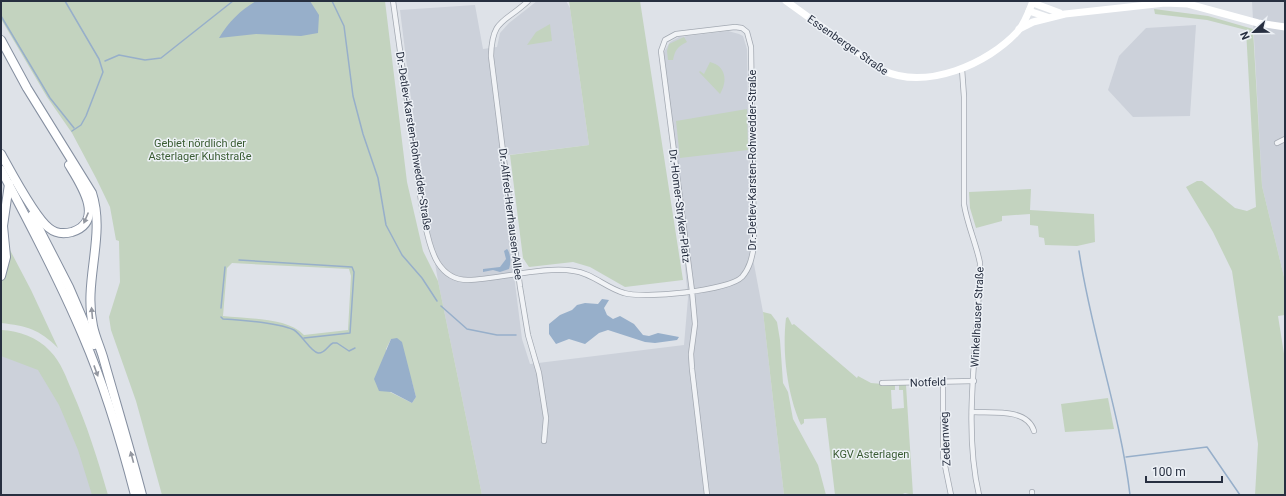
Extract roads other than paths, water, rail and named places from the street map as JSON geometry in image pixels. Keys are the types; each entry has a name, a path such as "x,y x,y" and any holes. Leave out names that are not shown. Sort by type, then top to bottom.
{"highway":[{"path":"1,40 27,88 92,193 96,207 98,229 90,294 93,325 142,495"},
{"path":"1,49 83,189 89,207 83,224 74,231 63,233 49,228 42,222 1,155"},
{"path":"1,155 69,287 108,377"},
{"path":"1,170 64,292 84,337 112,416 135,495"},
{"path":"1,276 6,257 3,226 9,184"}],"main road":[{"name":"Essenberger Straße","path":"786,1 855,52 893,76 921,77 962,69 978,62 1000,47 1019,29"},
{"path":"1019,29 1030,11 1033,2 1056,13 1065,14"},
{"path":"1019,29 1047,18 1065,14 1144,4 1176,3 1188,4 1258,23 1285,27"},
{"path":"1030,11 1047,18"}],"street":[{"name":"Dr.-Detlev-Karsten-Rohwedder-Straße","path":"393,1 420,198 430,242 438,263 452,277 459,280 478,280 560,270 575,271 622,293 634,296 692,291 734,282 742,276 751,261 754,246 751,47 750,38 742,28 726,28 676,34 665,40 661,52 669,121"},
{"name":"Dr.-Alfred-Herrhausen-Allee","path":"528,1 502,20 494,33 491,44 494,80 519,275 528,335 539,373 546,418 544,441"},
{"name":"Winkelhauser Straße","path":"962,69 964,97 964,204 966,218 977,249 980,263 972,412 972,459 979,495"},
{"name":"Dr.-Homer-Stryker-Platz","path":"669,121 692,291"},
{"path":"1278,143 1285,139"},
{"path":"692,291 695,324 691,354 692,368 707,495"},
{"name":"Notfeld","path":"882,383 974,381"},
{"name":"Zedernweg","path":"943,382 943,456 951,495"},
{"path":"972,412 1004,413 1027,419 1034,431"}],"water":[{"path":"256,1 310,1 319,15 318,33 301,36 256,34 219,38 235,17"},
{"path":"507,249 510,259 509,269 500,272 493,270 483,272 483,269 500,267 506,259 504,251"},
{"path":"602,299 609,300 604,308 607,315 613,319 620,316 634,324 643,335 649,336 658,333 679,337 677,340 655,343 645,342 608,330 599,333 585,344 569,339 556,344 549,334 549,324 560,315 572,310 577,305 585,303 598,304"},
{"path":"397,338 402,342 416,397 412,403 391,392 379,391 374,379 391,339"}],"waterway":[{"path":"65,1 99,59 103,72 86,116 81,125 72,131"},
{"path":"105,61 119,55 145,60 161,58 233,1"},
{"path":"332,1 344,26 353,96 363,134 378,178 386,225 402,255 422,278 437,301"},
{"path":"1,16 50,98 74,128"},
{"path":"1079,251 1084,282 1120,433 1130,495"},
{"path":"239,260 352,267 354,272 350,333 304,338"},
{"path":"221,308 225,267"},
{"path":"441,306 467,329 497,335 516,335"},
{"path":"221,317 223,319 269,324 294,330 312,350 318,353 325,351 333,343 337,343 349,351 355,348"},
{"path":"1126,457 1207,447 1240,495"}],"park label":[{"name":"Gebiet nördlich der Asterlager Kuhstraße","path":"200,149"},
{"name":"KGV Asterlagen","path":"871,454"}]}
